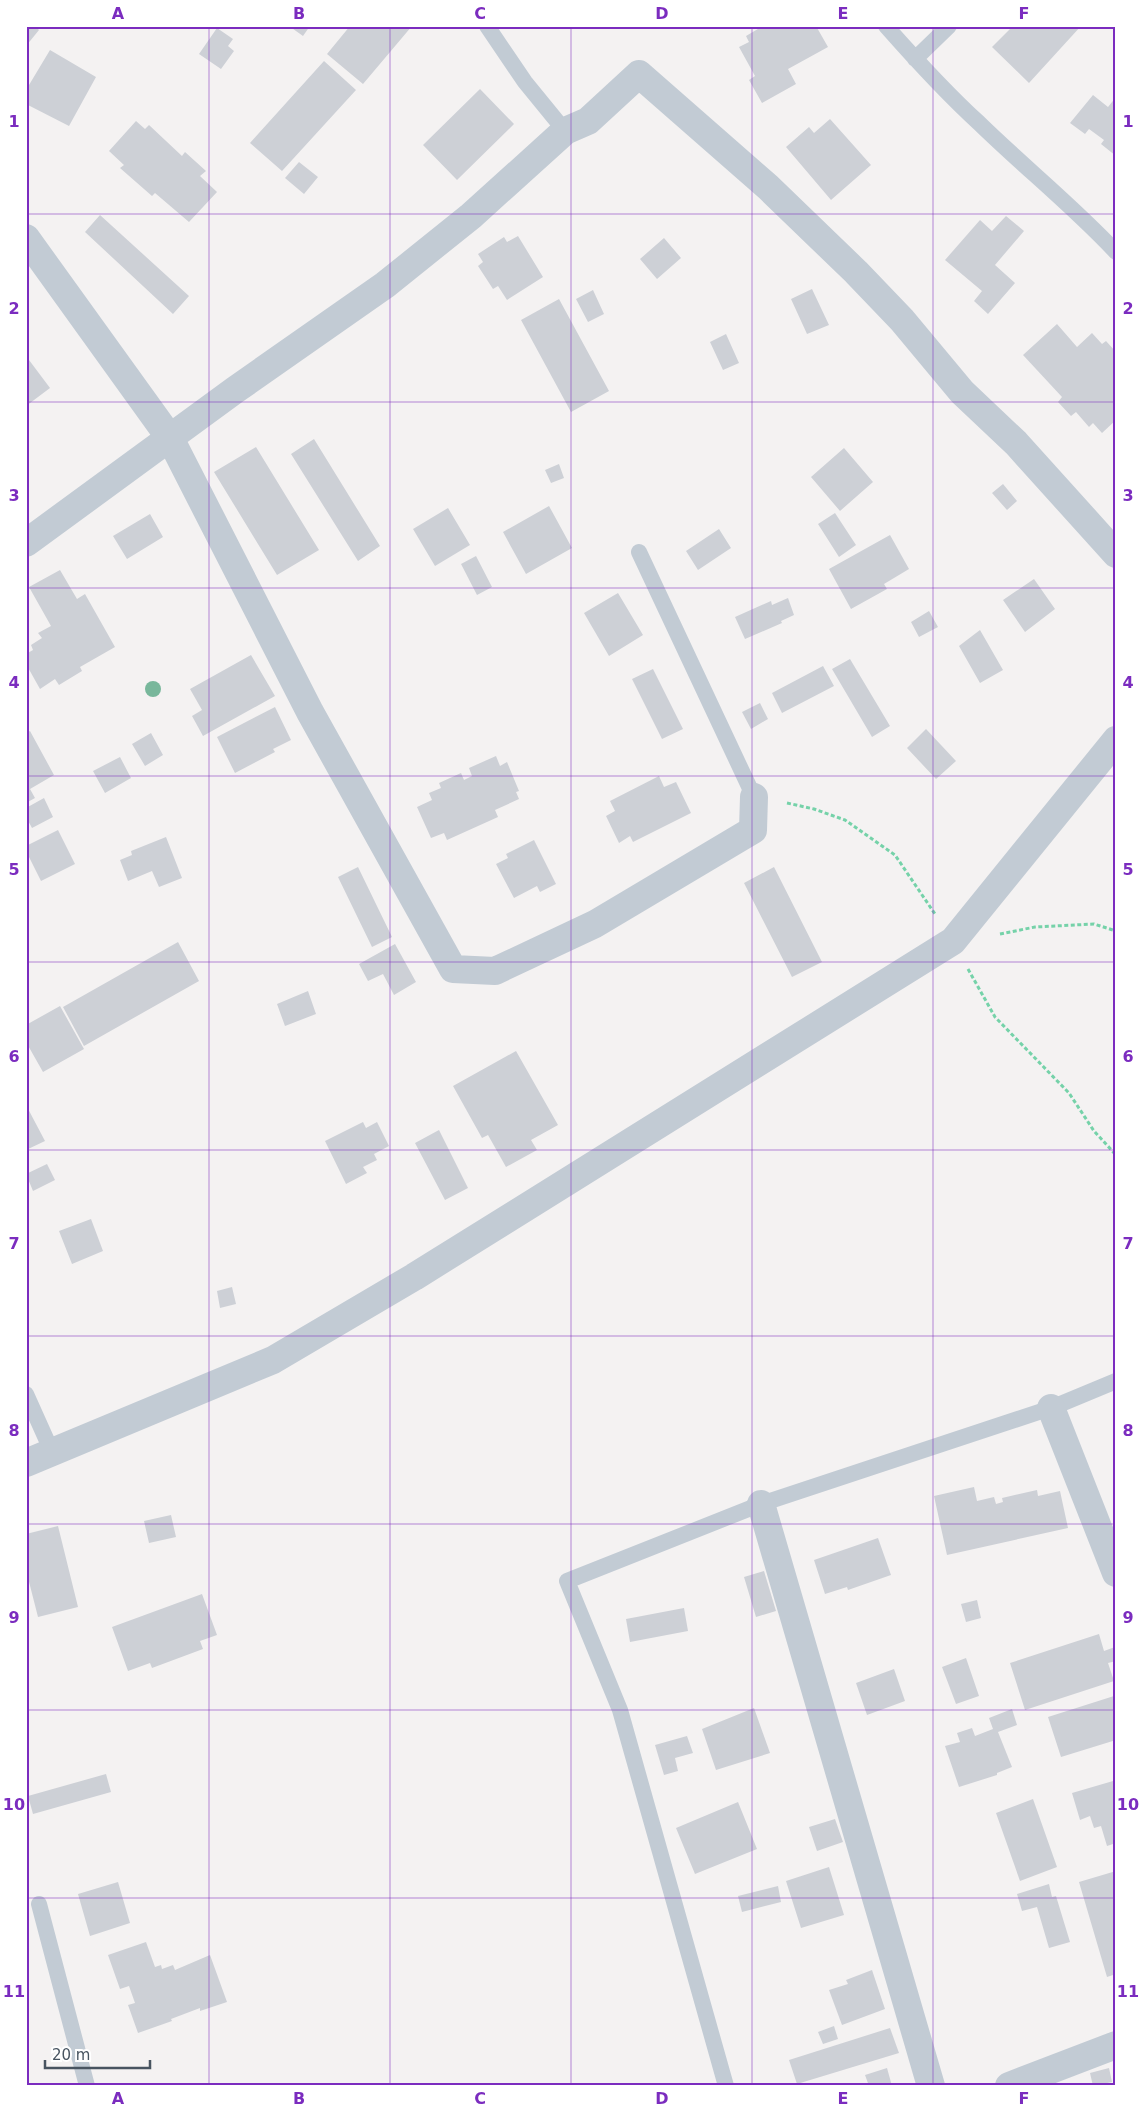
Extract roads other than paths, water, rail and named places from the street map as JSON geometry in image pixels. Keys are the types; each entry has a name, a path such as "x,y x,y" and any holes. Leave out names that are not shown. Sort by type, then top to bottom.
{"street":[{"path":"26,543 385,285 471,216 565,131 588,121 639,74 768,187 856,272 902,320 962,392 1016,443 1116,554"},
{"path":"26,238 170,438 310,712 453,969 495,971 595,924 754,830 754,797"},
{"path":"26,1463 273,1360 414,1277 953,941 1116,740"},
{"path":"1051,1408 1116,1573"},
{"path":"761,1504 931,2086"},
{"path":"1009,2086 1116,2045"}],"lane":[{"path":"487,26 525,82 565,131"},
{"path":"886,26 915,59 978,123 1095,230 1116,252"},
{"path":"915,59 949,26"},
{"path":"639,552 754,797"},
{"path":"726,2086 620,1710 567,1581 761,1504 1051,1408 1116,1381"},
{"path":"26,1394 52,1452"},
{"path":"38,1904 87,2086"}]}
